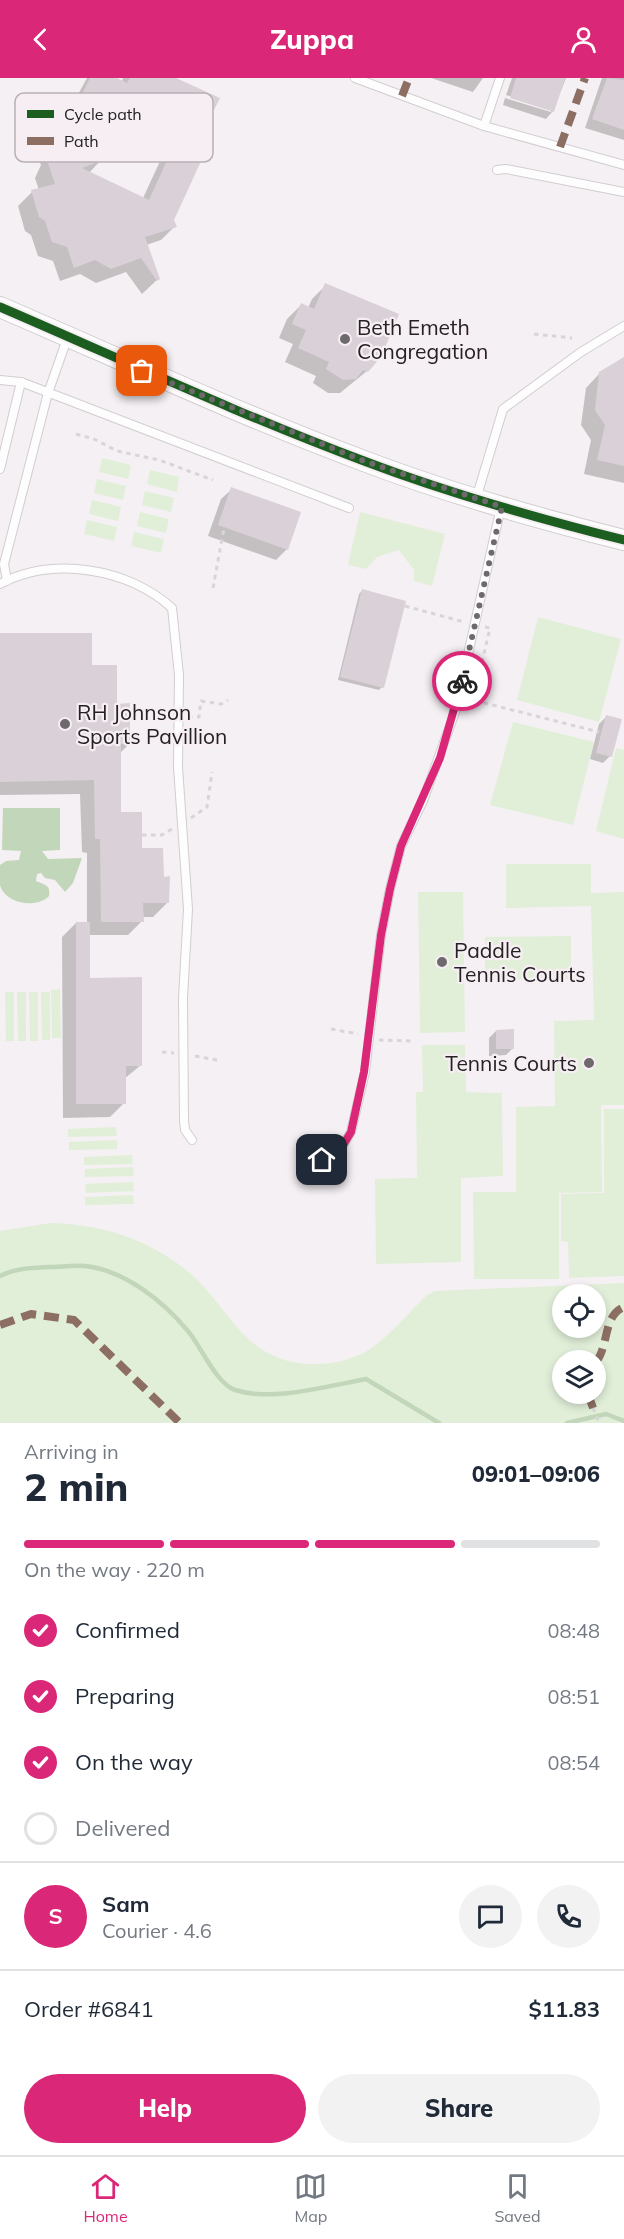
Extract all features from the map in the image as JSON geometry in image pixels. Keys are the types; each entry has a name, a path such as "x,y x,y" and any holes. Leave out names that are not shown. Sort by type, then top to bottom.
{"street":[{"path":"0,307 142,371 353,457 502,507 624,540"}],"lane":[{"path":"355,78 484,126 624,165"},
{"path":"484,126 500,78"},
{"path":"497,170 506,169 624,192"},
{"path":"476,499 502,409 564,364 624,326"},
{"path":"68,337 48,393 4,564 3,582 45,570 93,571 136,583 157,594 172,608 176,627 179,675 179,777 188,909 183,998 184,1120 185,1130 192,1140"},
{"path":"0,380 21,382 349,508"},
{"path":"0,470 21,382"},
{"path":"322,1160 339,1152 351,1132 364,1072 381,935 390,889 401,846 423,801 443,749 461,690 502,507"}],"path":[{"path":"534,334 572,338"},
{"path":"76,434 94,439 117,451 159,460 213,480"},
{"path":"213,588 224,528"},
{"path":"405,606 490,628 473,700 599,732"},
{"path":"178,717 199,717 201,701 221,704 228,700"},
{"path":"593,1408 599,1423"}],"shaded area":[{"path":"102,458 131,465 128,479 99,472"},
{"path":"150,470 179,477 177,492 147,484"},
{"path":"97,479 126,486 123,500 94,493"},
{"path":"145,491 174,498 171,512 142,505"},
{"path":"92,500 121,507 118,521 89,514"},
{"path":"140,512 169,519 166,533 137,526"},
{"path":"360,512 445,534 432,586 414,581 414,570 399,550 377,557 366,569 348,565"},
{"path":"87,520 117,527 114,541 84,534"},
{"path":"134,532 164,539 161,553 131,546"},
{"path":"538,617 621,639 599,722 517,700"},
{"path":"513,722 594,742 573,825 490,805"},
{"path":"616,748 624,750 624,839 596,831"},
{"path":"3,808 60,808 60,850 42,851 48,859 82,858 73,883 65,892 55,880 45,878 41,873 37,874 36,881 47,886 49,890 49,896 44,900 22,903 8,897 3,891 0,885 0,865 6,861 19,860 21,851 2,850"},
{"name":"Tennis Courts","path":"506,864 591,864 591,893 624,892 624,1105 601,1105 602,1192 559,1193 559,1279 474,1279 473,1192 516,1192 516,1107 555,1106 554,1021 594,1020 591,906 506,908"},
{"name":"Paddle Tennis Courts","path":"418,892 463,892 465,1032 420,1033"},
{"path":"571,936 571,979 485,980 485,937"},
{"path":"60,989 61,1038 52,1038 51,990"},
{"path":"5,992 14,992 14,1041 6,1041"},
{"path":"17,992 26,992 26,1041 18,1041"},
{"path":"29,992 38,992 38,1041 30,1041"},
{"path":"41,992 50,992 50,1040 42,1040"},
{"name":"Tennis Courts","path":"422,1045 465,1045 466,1092 502,1093 503,1176 461,1178 461,1262 376,1264 375,1179 417,1178 416,1092 423,1092"},
{"path":"604,1109 624,1109 624,1276 569,1278 568,1242 561,1241 561,1194 604,1193"},
{"path":"116,1127 117,1136 68,1137 68,1129"},
{"path":"117,1140 117,1149 69,1150 69,1142"},
{"path":"132,1155 133,1164 84,1165 84,1157"},
{"path":"133,1167 134,1176 85,1177 85,1169"},
{"path":"133,1182 134,1191 86,1193 85,1184"},
{"path":"133,1195 134,1204 85,1205 85,1197"},
{"path":"50,1223 68,1224 104,1230 138,1241 170,1258 195,1277 253,1343 278,1358 305,1364 334,1363 361,1354 386,1336 426,1296 435,1291 552,1286 552,1338 606,1338 606,1284 600,1284 624,1283 624,1423 0,1423 0,1231"}],"building":[{"path":"90,78 117,78 127,83 130,78 176,78 209,93 82,93"},
{"path":"516,78 565,78 554,112 510,98"},
{"path":"607,78 624,80 624,130 592,119"},
{"path":"213,95 220,98 213,109"},
{"path":"98,162 82,168 149,200 166,162 201,162 174,220 177,227 145,237 160,279 157,281 141,258 111,269 95,260 74,268 67,247 52,242 45,221 39,217 31,190 55,184 48,163"},
{"name":"Beth Emeth Congregation","path":"325,283 399,314 381,357 368,372 363,370 356,379 343,380 326,369 329,362 298,348 306,330 292,324 301,303 314,309"},
{"path":"624,357 624,466 597,460 605,425 595,410 599,372"},
{"path":"231,487 301,512 288,550 218,525"},
{"path":"362,589 406,601 384,688 340,677"},
{"name":"RH Johnson Sports Pavillion","path":"0,633 92,633 92,665 117,665 117,704 130,703 130,745 121,744 121,812 142,812 142,848 163,848 164,877 170,876 169,903 143,903 144,922 101,922 100,839 95,839 94,780 0,782"},
{"path":"606,715 622,719 612,757 596,753"},
{"path":"76,922 90,922 90,978 142,977 142,1066 126,1066 126,1104 76,1104"},
{"path":"514,1029 514,1049 496,1049 496,1030"}],"waterway":[{"path":"0,1276 18,1270 36,1268 85,1266 100,1269 128,1280 166,1308 192,1336 221,1380 235,1390 283,1394 366,1379 439,1423"},
{"path":"567,1423 606,1414 624,1421"}],"marked path":[{"path":"402,96 409,78"},
{"path":"560,147 585,78"},
{"path":"602,1350 609,1324 617,1311 624,1307"},
{"path":"0,1325 31,1314 74,1320 180,1423"},
{"path":"592,1404 593,1408"}],"cycle path":[{"path":"0,307 226,406 364,461 493,504 624,540"}],"way so far":[{"path":"142,371 364,461 502,507 462,681"}],"place":[{"name":"Beth Emeth Congregation","path":"345,339"},
{"name":"RH Johnson Sports Pavillion","path":"65,724"},
{"name":"Paddle Tennis Courts","path":"442,962"},
{"name":"Tennis Courts","path":"589,1063"}],"route":[{"path":"322,1160 339,1152 351,1132 364,1072 381,935 390,889 401,846 423,801 440,758 462,681"}]}
